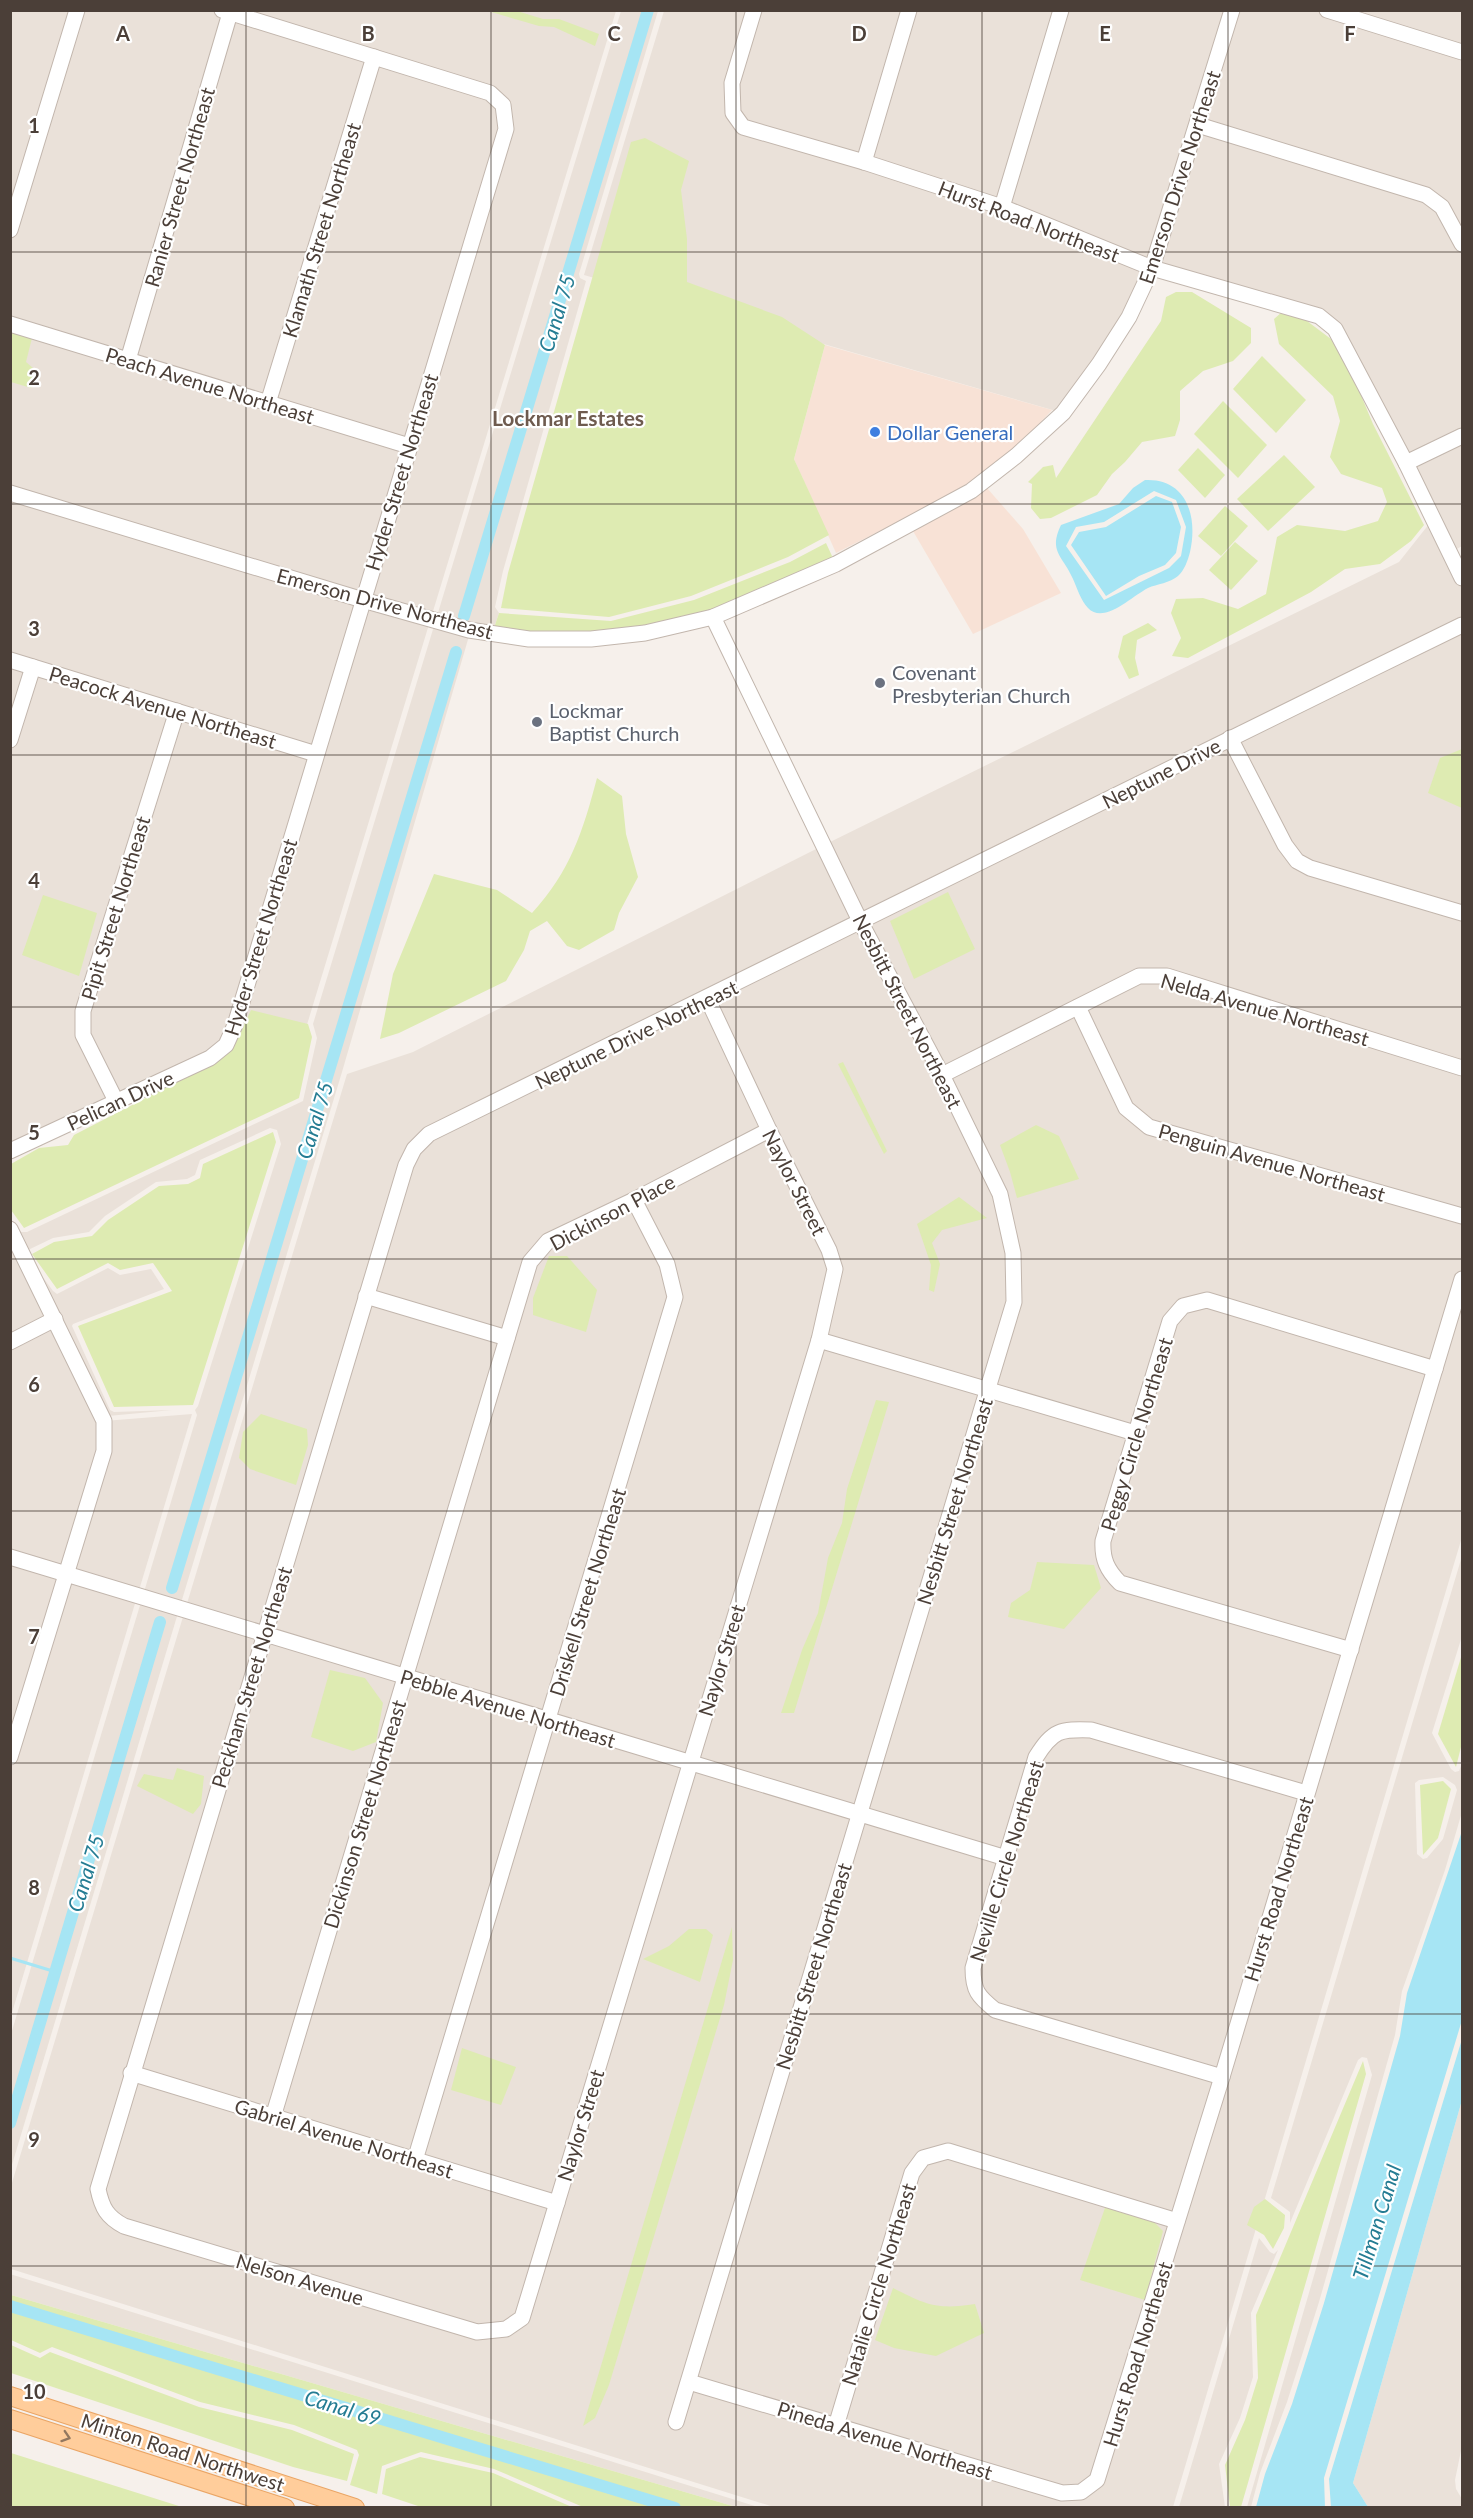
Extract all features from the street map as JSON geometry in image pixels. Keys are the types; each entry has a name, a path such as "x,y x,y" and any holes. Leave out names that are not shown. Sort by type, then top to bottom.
{"main road":[{"name":"Minton Road Northwest","path":"10,2396 355,2508"},
{"name":"Minton Road Northwest","path":"10,2419 285,2508"}],"street":[{"path":"10,230 77,10"},
{"name":"Hurst Road Northeast","path":"754,10 732,83 733,113 743,127 864,162 1002,207 1152,268 1319,316 1335,329 1406,463 1462,578"},
{"path":"864,162 909,10"},
{"path":"1002,207 1061,10"},
{"name":"Emerson Drive Northeast","path":"10,493 469,630 529,639 591,639 645,633 713,617 845,560 971,491 1016,456 1062,413 1099,364 1129,317 1152,268 1232,10"},
{"path":"1327,10 1462,52"},
{"path":"226,12 374,57"},
{"name":"Ranier Street Northeast","path":"128,360 226,12"},
{"name":"Hyder Street Northeast","path":"226,1045 235,1025 506,129 503,105 490,93 374,57"},
{"name":"Klamath Street Northeast","path":"268,403 374,57"},
{"path":"1198,125 1426,195 1442,207 1462,244"},
{"name":"Peach Avenue Northeast","path":"10,324 409,446"},
{"path":"1406,463 1462,436"},
{"name":"Nesbitt Street Northeast","path":"676,2422 1014,1302 1013,1253 1000,1194 942,1075 861,923 713,617"},
{"name":"Neptune Drive","path":"861,923 1230,738 1462,625"},
{"name":"Peacock Avenue Northeast","path":"10,660 316,754"},
{"path":"10,740 33,667"},
{"name":"Pipit Street Northeast","path":"116,1101 83,1035 83,1011 177,711"},
{"path":"1230,738 1285,844 1297,861 1310,868 1462,913"},
{"name":"Neptune Drive Northeast","path":"414,1149 429,1134 708,1000 861,923"},
{"name":"Nelda Avenue Northeast","path":"942,1075 1139,976 1167,976 1462,1068"},
{"name":"Naylor Street","path":"506,2329 522,2318 819,1340 836,1269 829,1250 708,1000"},
{"name":"Penguin Avenue Northeast","path":"1078,1007 1126,1108 1149,1127 1462,1216"},
{"name":"Pelican Drive","path":"10,1151 210,1058 226,1045"},
{"name":"Dickinson Place","path":"507,1338 530,1262 548,1241 634,1200 769,1130"},
{"name":"Peckham Street Northeast","path":"101,2206 98,2189 131,2073 406,1165 414,1149"},
{"name":"Driskell Street Northeast","path":"414,2160 549,1720 675,1297 667,1264 634,1200"},
{"path":"10,1229 104,1421 104,1451 66,1574 17,1713 10,1757"},
{"name":"Hurst Road Northeast","path":"1081,2492 1098,2480 1104,2464 1462,1279"},
{"path":"366,1296 507,1338"},
{"name":"Peggy Circle Northeast","path":"1351,1650 1120,1583 1110,1573 1102,1556 1103,1541 1135,1433 1170,1321 1183,1306 1207,1300 1435,1369"},
{"path":"10,1342 55,1319"},
{"name":"Dickinson Street Northeast","path":"273,2116 507,1338"},
{"path":"819,1340 1135,1433"},
{"name":"Pebble Avenue Northeast","path":"10,1557 1006,1858"},
{"name":"Neville Circle Northeast","path":"1222,2077 995,2010 979,1997 973,1982 973,1968 1036,1757 1047,1740 1065,1729 1091,1730 1306,1794"},
{"name":"Gabriel Avenue Northeast","path":"131,2073 557,2203"},
{"name":"Natalie Circle Northeast","path":"836,2426 912,2173 923,2158 948,2151 1177,2221"},
{"name":"Nelson Avenue","path":"101,2206 111,2219 147,2233 477,2332 506,2329"},
{"name":"Pineda Avenue Northeast","path":"689,2382 1062,2493 1081,2492"}],"shaded area":[{"path":"10,11 616,11 302,1041 235,1025 226,1045 10,1151"},
{"path":"621,11 658,11 579,274 580,278 586,281 503,571 495,607 499,613 494,628 437,616"},
{"path":"664,11 1462,11 1462,546 1450,553 1462,578 1462,1537 1173,2507 774,2507 11,2269 11,2186 347,1074 413,1052 824,845 1399,562 1433,519 1335,329 1152,268 1063,413 584,275"},
{"path":"825,345 1052,410 1022,442 973,480 943,499 836,553 794,459"},
{"path":"987,488 1023,529 1061,593 973,634 913,531"},
{"path":"434,626 469,636 342,1072 181,1603 144,1592 197,1415 195,1410 281,1144 277,1130 270,1128 200,1160 195,1175 187,1179 156,1182 105,1216 89,1232 53,1238 28,1250 14,1223 21,1232 27,1232 303,1101 317,1038 313,1024"},
{"path":"11,1229 104,1421 192,1414 11,2016"},
{"path":"108,1268 120,1275 151,1269 164,1289 72,1326 110,1410 114,1412 172,1410 108,1416 39,1272 57,1294"},
{"path":"1462,1556 1462,1636 1432,1733 1451,1769 1455,1772 1459,1771 1462,1763 1462,1812 1445,1870 1402,1991 1395,2035 1319,2302 1287,2402 1260,2473 1251,2507 1247,2507 1372,2075 1367,2058 1362,2057 1358,2060 1290,2223 1290,2212 1271,2198","holes":["1443,1777 1455,1785 1457,1790 1443,1839 1427,1858 1423,1859 1417,1854 1415,1783 1419,1780"]},
{"path":"141,1602 178,1613 11,2168 11,2034"},
{"path":"1462,2100 1462,2446 1455,2480 1456,2489 1462,2499 1462,2507 1368,2507 1353,2483"},
{"path":"1259,2238 1270,2252 1274,2254 1278,2250 1251,2313 1253,2377 1240,2418 1219,2464 1225,2507 1179,2507"},
{"path":"10,2274 758,2507 736,2507 11,2295"}],"green space":[{"path":"488,11 517,11 543,19 559,19 599,34 595,46 554,27 539,26"},
{"path":"645,138 689,161 681,190 687,239 687,282 782,317 825,345 794,459 829,535 788,557 691,596 609,617 501,608 508,573 631,142"},
{"path":"1176,292 1192,292 1251,328 1251,343 1233,361 1203,371 1180,391 1180,420 1175,436 1142,442 1112,474 1097,495 1051,518 1040,519 1031,508 1032,484 1028,482 1043,467 1053,465 1056,478 1161,321 1166,297"},
{"path":"1282,312 1307,321 1331,339 1347,362 1373,424 1424,525 1411,541 1380,564 1345,569 1311,592 1188,658 1172,656 1181,638 1171,613 1176,599 1203,598 1238,609 1266,594 1277,537 1297,525 1345,531 1378,521 1387,502 1382,488 1341,474 1330,457 1340,421 1333,396 1279,344 1274,319"},
{"path":"10,331 32,338 26,362 40,374 31,388 11,382"},
{"path":"1262,356 1306,400 1276,433 1233,389"},
{"path":"1223,401 1267,445 1238,478 1194,434"},
{"path":"1198,448 1225,475 1205,498 1178,470"},
{"path":"1284,455 1315,487 1268,531 1237,499"},
{"path":"1225,506 1248,526 1221,556 1198,536"},
{"path":"1235,542 1258,561 1231,590 1209,570"},
{"path":"826,543 835,558 711,612 644,628 590,633 529,633 494,628 499,613 611,621 694,600 790,562"},
{"path":"1148,623 1157,630 1137,640 1135,658 1139,675 1129,679 1118,657 1123,636"},
{"path":"1462,749 1462,808 1428,793 1440,758"},
{"path":"597,778 622,796 626,834 638,877 619,913 614,930 579,950 567,946 547,921 530,931 524,950 506,981 399,1033 380,1039 393,974 434,874 497,890 532,913 556,882 574,850"},
{"path":"948,892 975,949 914,979 890,921"},
{"path":"43,895 97,913 79,976 22,955"},
{"path":"251,1010 308,1024 312,1037 299,1098 24,1228 11,1210 11,1164 39,1148 68,1145 74,1135 206,1067 237,1040"},
{"path":"843,1062 887,1151 884,1154 838,1064"},
{"path":"1036,1125 1059,1136 1079,1179 1017,1198 1000,1145"},
{"path":"273,1132 276,1142 193,1405 114,1407 78,1326 172,1291 153,1263 120,1270 108,1263 57,1289 32,1254 54,1242 92,1236 108,1220 159,1186 188,1184 200,1178 203,1164"},
{"path":"959,1197 987,1218 942,1230 932,1243 940,1264 934,1292 929,1290 931,1265 917,1224"},
{"path":"549,1256 567,1256 597,1290 586,1332 533,1315 533,1298"},
{"path":"876,1400 889,1402 794,1713 781,1713 802,1650 818,1613 828,1558 842,1523 847,1489"},
{"path":"261,1414 307,1429 308,1445 296,1485 250,1469 239,1458 243,1432"},
{"path":"1037,1562 1094,1565 1101,1588 1064,1629 1008,1617 1011,1603 1030,1590"},
{"path":"1462,1654 1462,1743 1456,1767 1438,1734"},
{"path":"330,1670 365,1678 383,1703 376,1742 353,1751 311,1737"},
{"path":"177,1768 204,1776 201,1804 193,1814 137,1786 144,1774 173,1780"},
{"path":"1443,1781 1451,1789 1438,1838 1423,1855 1420,1785"},
{"path":"732,1927 733,1960 724,2005 609,2385 595,2418 583,2426"},
{"path":"689,1929 706,1929 713,1935 700,1982 643,1959 669,1946"},
{"path":"462,2048 516,2067 501,2105 451,2090"},
{"path":"1363,2061 1366,2074 1241,2507 1230,2507 1225,2465 1245,2420 1258,2378 1256,2315"},
{"path":"1265,2199 1285,2215 1284,2228 1273,2249 1264,2235 1247,2225 1254,2207"},
{"path":"1106,2205 1152,2220 1163,2231 1145,2300 1080,2280"},
{"path":"893,2288 933,2305 975,2304 984,2333 936,2356 894,2348 875,2340"},
{"path":"11,2295 736,2507 583,2507 494,2469 421,2452 382,2466 377,2494 350,2485 359,2455 357,2450 294,2425 200,2402 52,2347 40,2353 11,2340"},
{"path":"11,2345 40,2358 50,2352 199,2407 292,2430 354,2454 347,2481 293,2467 11,2373"},
{"path":"11,2453 182,2507 11,2507"},
{"path":"420,2457 493,2473 572,2507 421,2507 382,2494 386,2469"}],"water":[{"path":"1145,480 1159,481 1171,485 1180,493 1190,513 1192,526 1192,539 1186,565 1175,578 1148,588 1110,611 1095,612 1083,602 1069,571 1058,554 1057,534 1061,525 1119,504 1133,488","holes":["1154,491 1176,500 1186,527 1181,556 1169,568 1104,600 1066,546 1076,527 1104,522"]},
{"path":"1156,496 1172,502 1181,527 1176,553 1165,565 1139,576 1106,596 1071,545 1079,532 1106,527"},
{"name":"Tillman Canal","path":"1462,1831 1462,2020 1324,2478 1325,2507 1256,2507 1265,2474 1292,2404 1324,2303 1400,2036 1407,1993"},
{"path":"1462,2039 1462,2100 1353,2483 1368,2507 1331,2507 1329,2479"}],"waterway":[{"name":"Canal 75","path":"464,616 648,10"},
{"name":"Canal 75","path":"172,1588 456,652"},
{"name":"Canal 75","path":"10,2123 160,1622"},
{"path":"10,1958 56,1972"},
{"name":"Canal 69","path":"10,2306 675,2508"}],"place":[{"name":"Dollar General","path":"875,432"},
{"name":"Covenant Presbyterian Church","path":"880,683"},
{"name":"Lockmar Baptist Church","path":"537,722"}],"district":[{"name":"Lockmar Estates","path":"568,417"}]}
